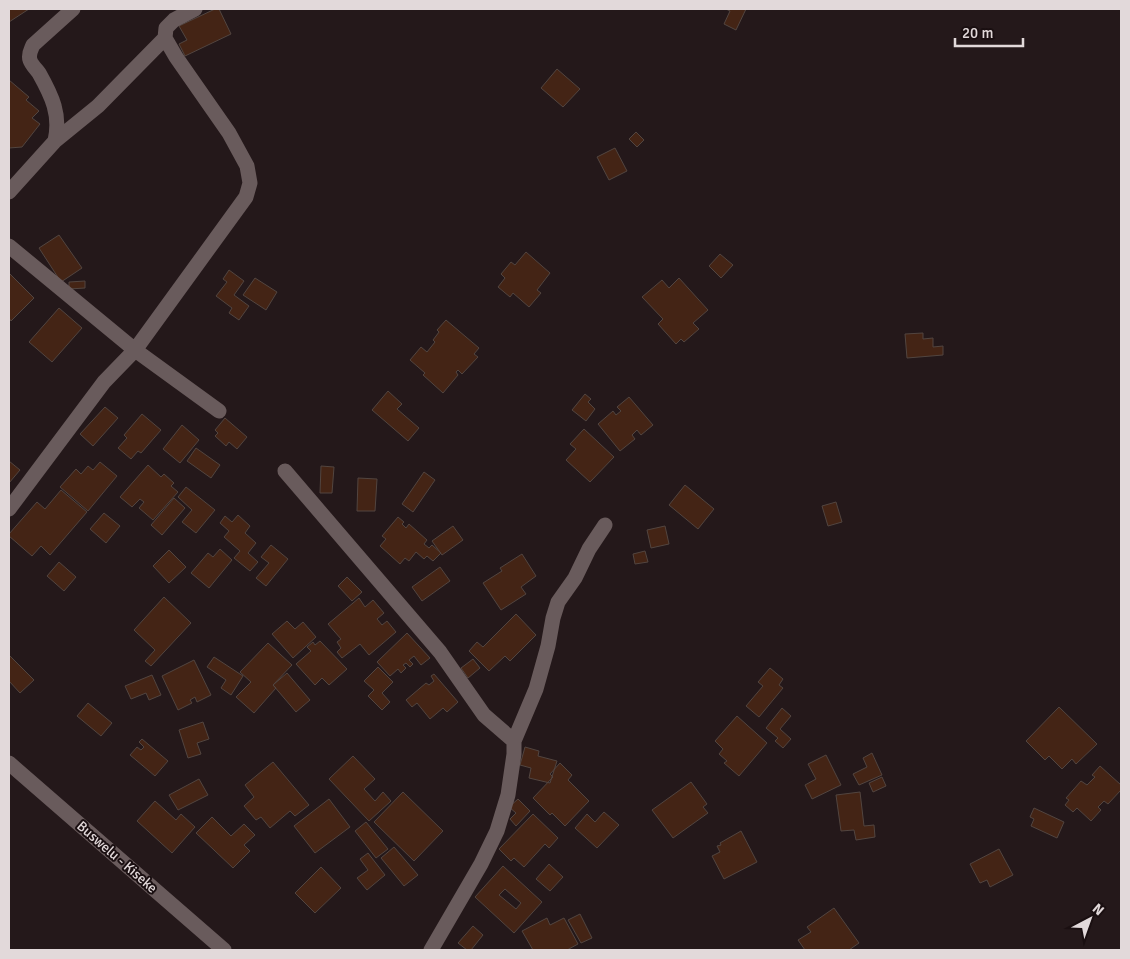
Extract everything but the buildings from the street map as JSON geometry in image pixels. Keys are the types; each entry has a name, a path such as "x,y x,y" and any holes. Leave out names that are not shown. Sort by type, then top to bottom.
{"street":[{"path":"55,141 58,128 57,114 48,92 30,60 30,52 33,45 72,9"},
{"path":"9,509 104,382 135,350 246,197 250,183 247,166 229,133 176,58 165,38 166,28 174,20 195,9"},
{"path":"9,192 55,141 98,106 165,38"},
{"path":"9,246 135,350 219,411"},
{"path":"285,471 440,652 484,715 514,740"},
{"path":"430,950 477,872 497,831 508,795 514,754 514,740 536,689 558,602 575,578 589,549 605,525"},
{"name":"Buswelu - Kiseke","path":"9,763 224,950"}]}
